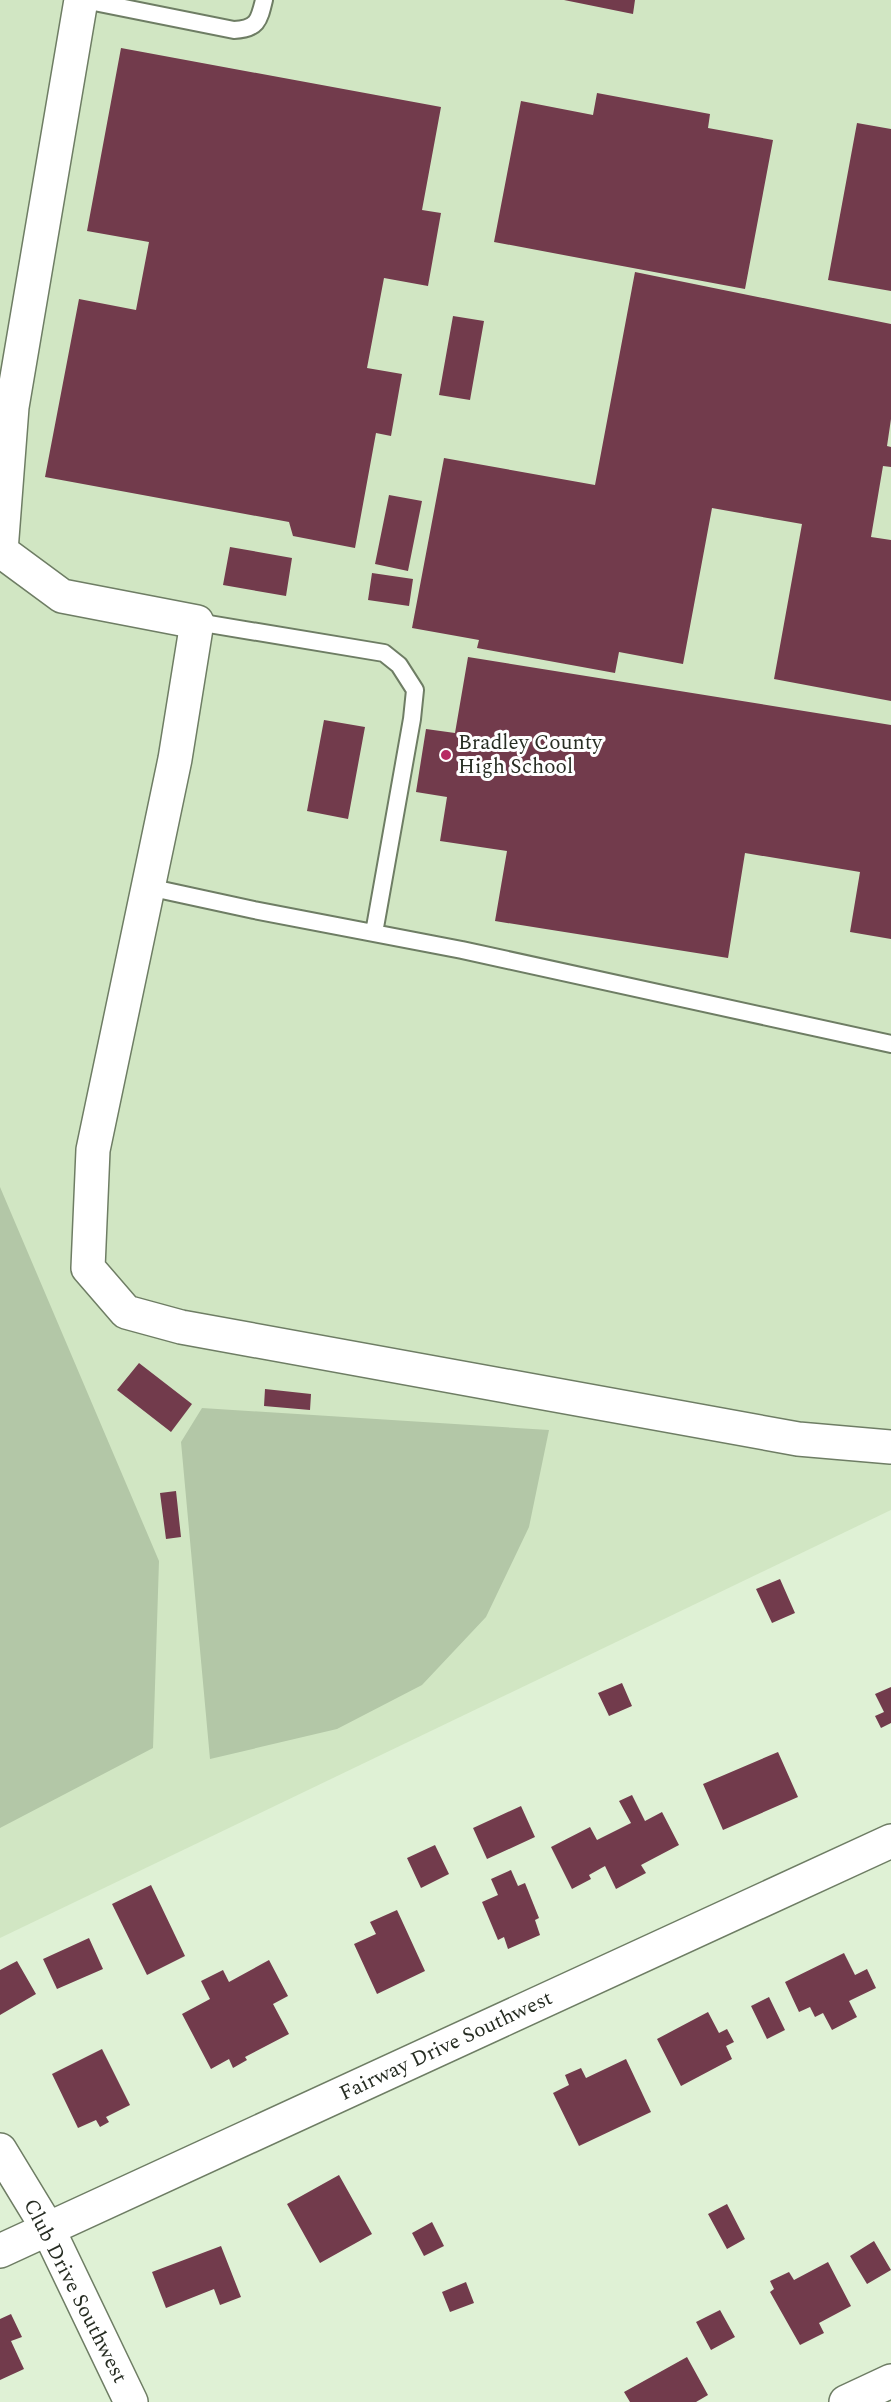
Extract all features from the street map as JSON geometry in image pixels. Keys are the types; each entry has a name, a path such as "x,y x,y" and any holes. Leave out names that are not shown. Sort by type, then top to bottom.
{"street":[{"path":"82,0 12,407 2,551 62,596 197,622 175,759 93,1150 88,1268 126,1312 181,1327 798,1439 891,1447"},
{"name":"Fairway Drive Southwest","path":"0,2251 891,1841"},
{"name":"Club Drive Southwest","path":"0,2150 48,2229 131,2402"},
{"path":"846,2402 891,2381"}],"lane":[{"path":"82,0 157,7 234,30 247,29 260,20 264,0"},
{"path":"197,622 384,653 399,665 415,690 412,719 374,933"},
{"path":"147,887 462,950 891,1044"}],"shaded area":[{"name":"Bradley County High School","path":"0,0 891,0 891,1510 0,1938"},
{"path":"0,1187 159,1561 153,1748 0,1828"},
{"path":"202,1408 549,1430 529,1527 486,1617 422,1685 337,1729 210,1759 181,1442"}],"building":[{"path":"564,0 635,0 633,14"},
{"path":"121,48 441,107 422,210 441,213 428,286 384,278 367,368 402,374 391,436 376,433 355,548 293,536 289,522 45,477 79,299 136,310 149,242 87,231"},
{"path":"597,93 710,114 708,128 773,140 745,289 494,242 521,101 593,115"},
{"path":"857,123 891,129 891,291 828,280"},
{"path":"635,272 891,324 891,419 887,446 891,447 891,467 883,466 871,537 891,540 891,701 774,679 802,524 712,508 683,664 619,652 615,673 477,648 479,640 412,628 444,458 595,485"},
{"path":"453,316 484,321 470,400 439,395"},
{"path":"389,495 422,501 408,571 375,564"},
{"path":"230,547 292,558 286,596 223,585"},
{"path":"372,573 413,579 409,606 368,600"},
{"path":"468,657 891,725 891,939 850,932 860,872 745,853 728,958 495,921 507,851 440,841 447,797 416,792 426,729 455,733"},
{"path":"324,720 365,727 348,819 307,811"},
{"path":"139,1363 192,1404 171,1432 117,1390"},
{"path":"265,1389 311,1394 310,1410 264,1406"},
{"path":"176,1491 181,1537 166,1539 160,1493"},
{"path":"780,1579 795,1613 772,1623 756,1589"},
{"path":"622,1683 632,1706 609,1716 598,1693"},
{"path":"891,1687 891,1723 881,1728 875,1716 884,1712 875,1694"},
{"path":"778,1752 798,1797 723,1830 703,1784"},
{"path":"632,1795 645,1821 662,1812 679,1845 641,1865 646,1873 616,1889 605,1866 589,1875 591,1879 572,1889 551,1847 590,1827 597,1840 631,1823 619,1801"},
{"path":"521,1806 535,1837 487,1859 473,1828"},
{"path":"435,1845 449,1874 421,1888 407,1858"},
{"path":"511,1870 518,1886 525,1883 539,1918 535,1920 540,1935 508,1949 504,1937 498,1940 482,1902 498,1895 491,1879"},
{"path":"151,1885 185,1956 147,1975 112,1904"},
{"path":"397,1910 425,1971 377,1994 354,1944 376,1934 370,1922"},
{"path":"89,1938 103,1969 57,1989 43,1959"},
{"path":"844,1953 855,1975 867,1969 876,1988 849,2001 857,2017 832,2030 823,2013 815,2017 810,2007 799,2012 785,1982"},
{"path":"269,1960 288,1996 273,2004 289,2034 245,2057 247,2060 233,2068 229,2059 211,2069 182,2014 210,1999 201,1981 223,1970 229,1982"},
{"path":"17,1961 36,1994 0,2015 0,1970"},
{"path":"769,1997 785,2030 767,2039 751,2006"},
{"path":"708,2012 719,2033 727,2029 734,2042 726,2046 732,2059 681,2086 657,2039"},
{"path":"102,2049 130,2105 106,2117 109,2122 100,2127 96,2120 78,2128 52,2074"},
{"path":"626,2059 651,2112 579,2146 553,2093 569,2085 565,2075 581,2068 586,2078"},
{"path":"339,2175 372,2234 320,2263 287,2204"},
{"path":"727,2204 745,2239 727,2249 708,2214"},
{"path":"432,2222 444,2246 424,2256 412,2233"},
{"path":"874,2241 891,2270 867,2284 850,2256"},
{"path":"221,2246 241,2297 220,2305 214,2289 166,2308 152,2272"},
{"path":"828,2262 851,2306 819,2323 824,2333 800,2345 770,2292 774,2289 770,2281 789,2272 794,2280"},
{"path":"466,2282 474,2303 450,2312 442,2292"},
{"path":"720,2310 735,2337 711,2350 696,2322"},
{"path":"11,2314 22,2337 11,2341 24,2369 0,2380 0,2319"},
{"path":"687,2357 708,2395 696,2402 630,2402 624,2392"}],"place":[{"name":"Bradley County High School","path":"446,755"}]}
